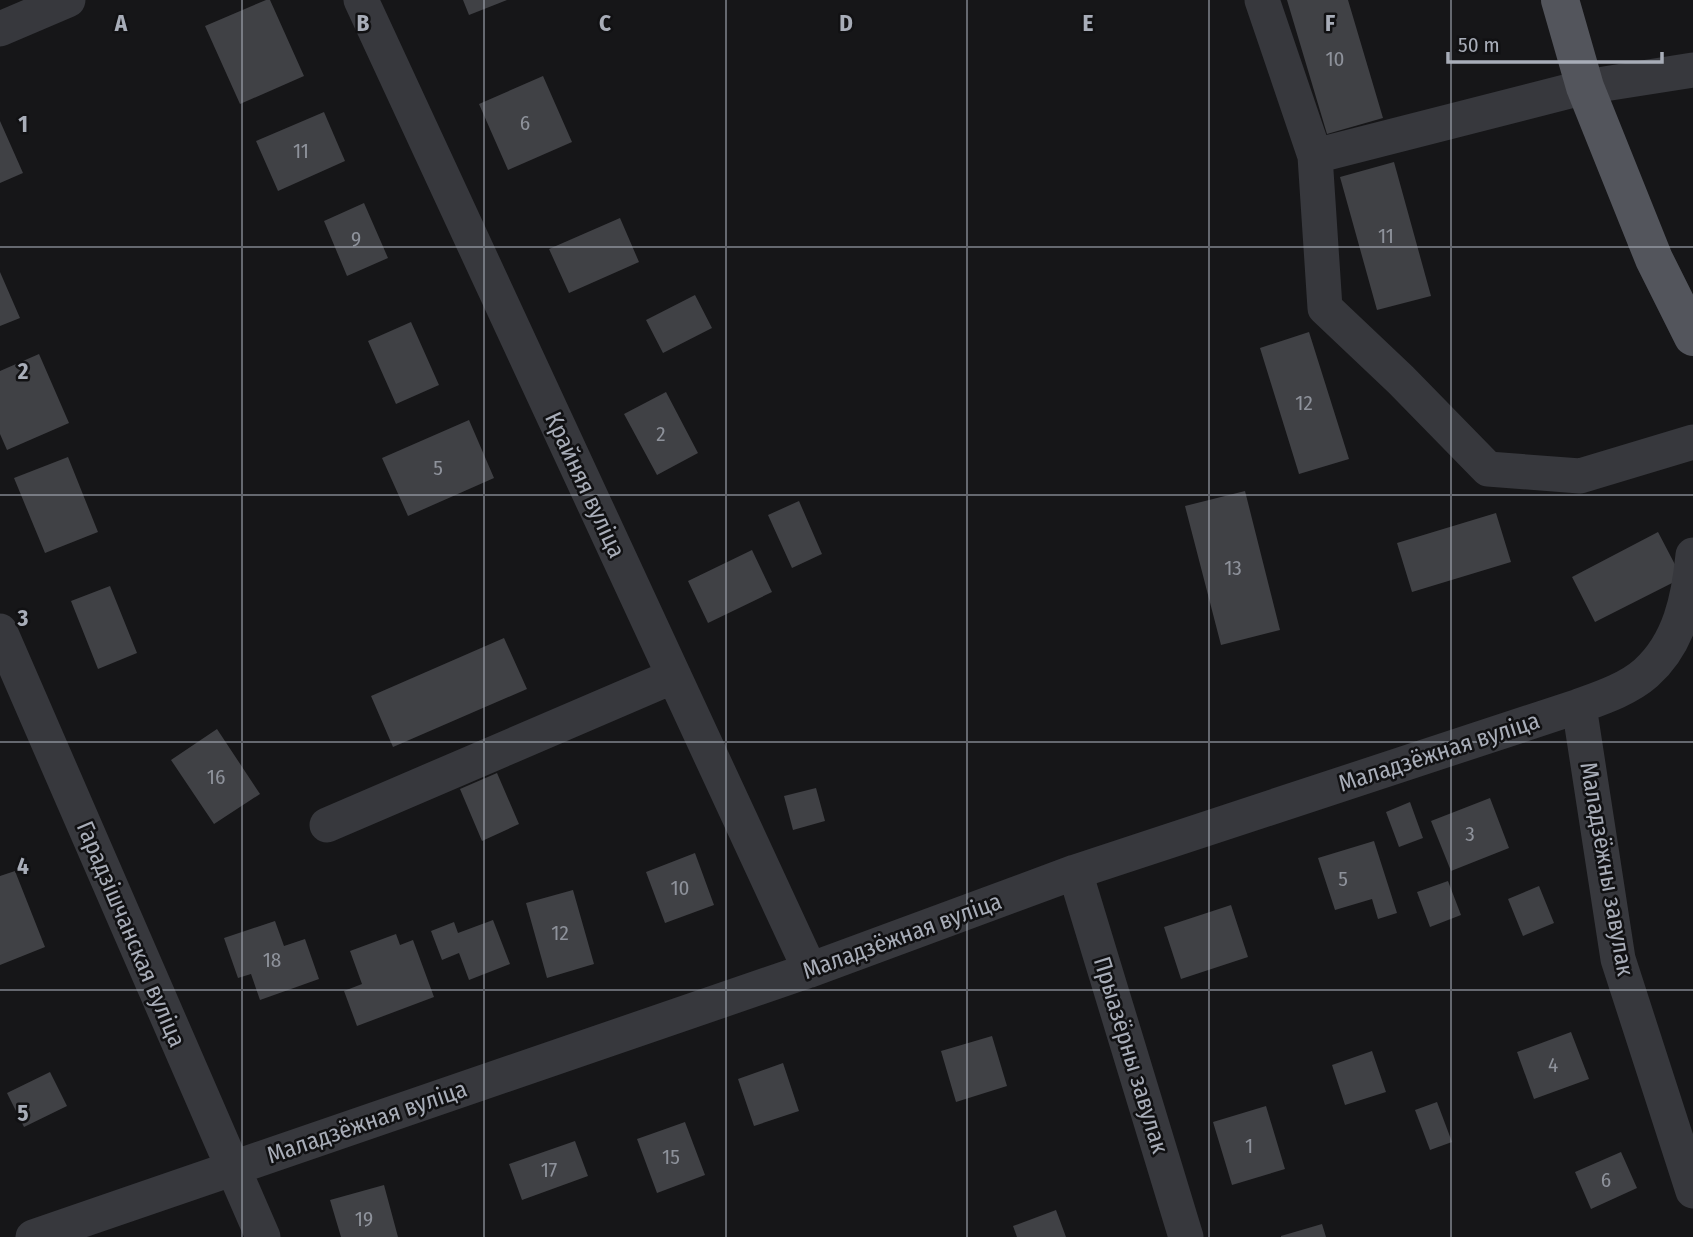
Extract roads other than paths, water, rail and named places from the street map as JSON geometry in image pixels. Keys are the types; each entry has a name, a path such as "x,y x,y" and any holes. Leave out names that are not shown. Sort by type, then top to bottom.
{"main road":[{"path":"1560,0 1585,87 1654,259 1693,337"}],"street":[{"path":"0,29 68,0"},
{"name":"Крайняя вуліца","path":"361,0 810,970"},
{"path":"1262,0 1315,156 1325,308 1401,380 1488,469 1580,476 1693,442"},
{"path":"1315,156 1585,87 1693,70"},
{"name":"Маладзёжная вуліца","path":"33,1237 810,970 1075,873 1613,693 1646,673 1675,636 1690,586 1693,555"},
{"name":"Гарадзішчанская вуліца","path":"0,631 263,1237"},
{"path":"327,825 674,676"},
{"name":"Маладзёжны завулак","path":"1579,706 1618,959 1693,1191"},
{"name":"Прыазёрны завулак","path":"1075,873 1186,1237"}]}
